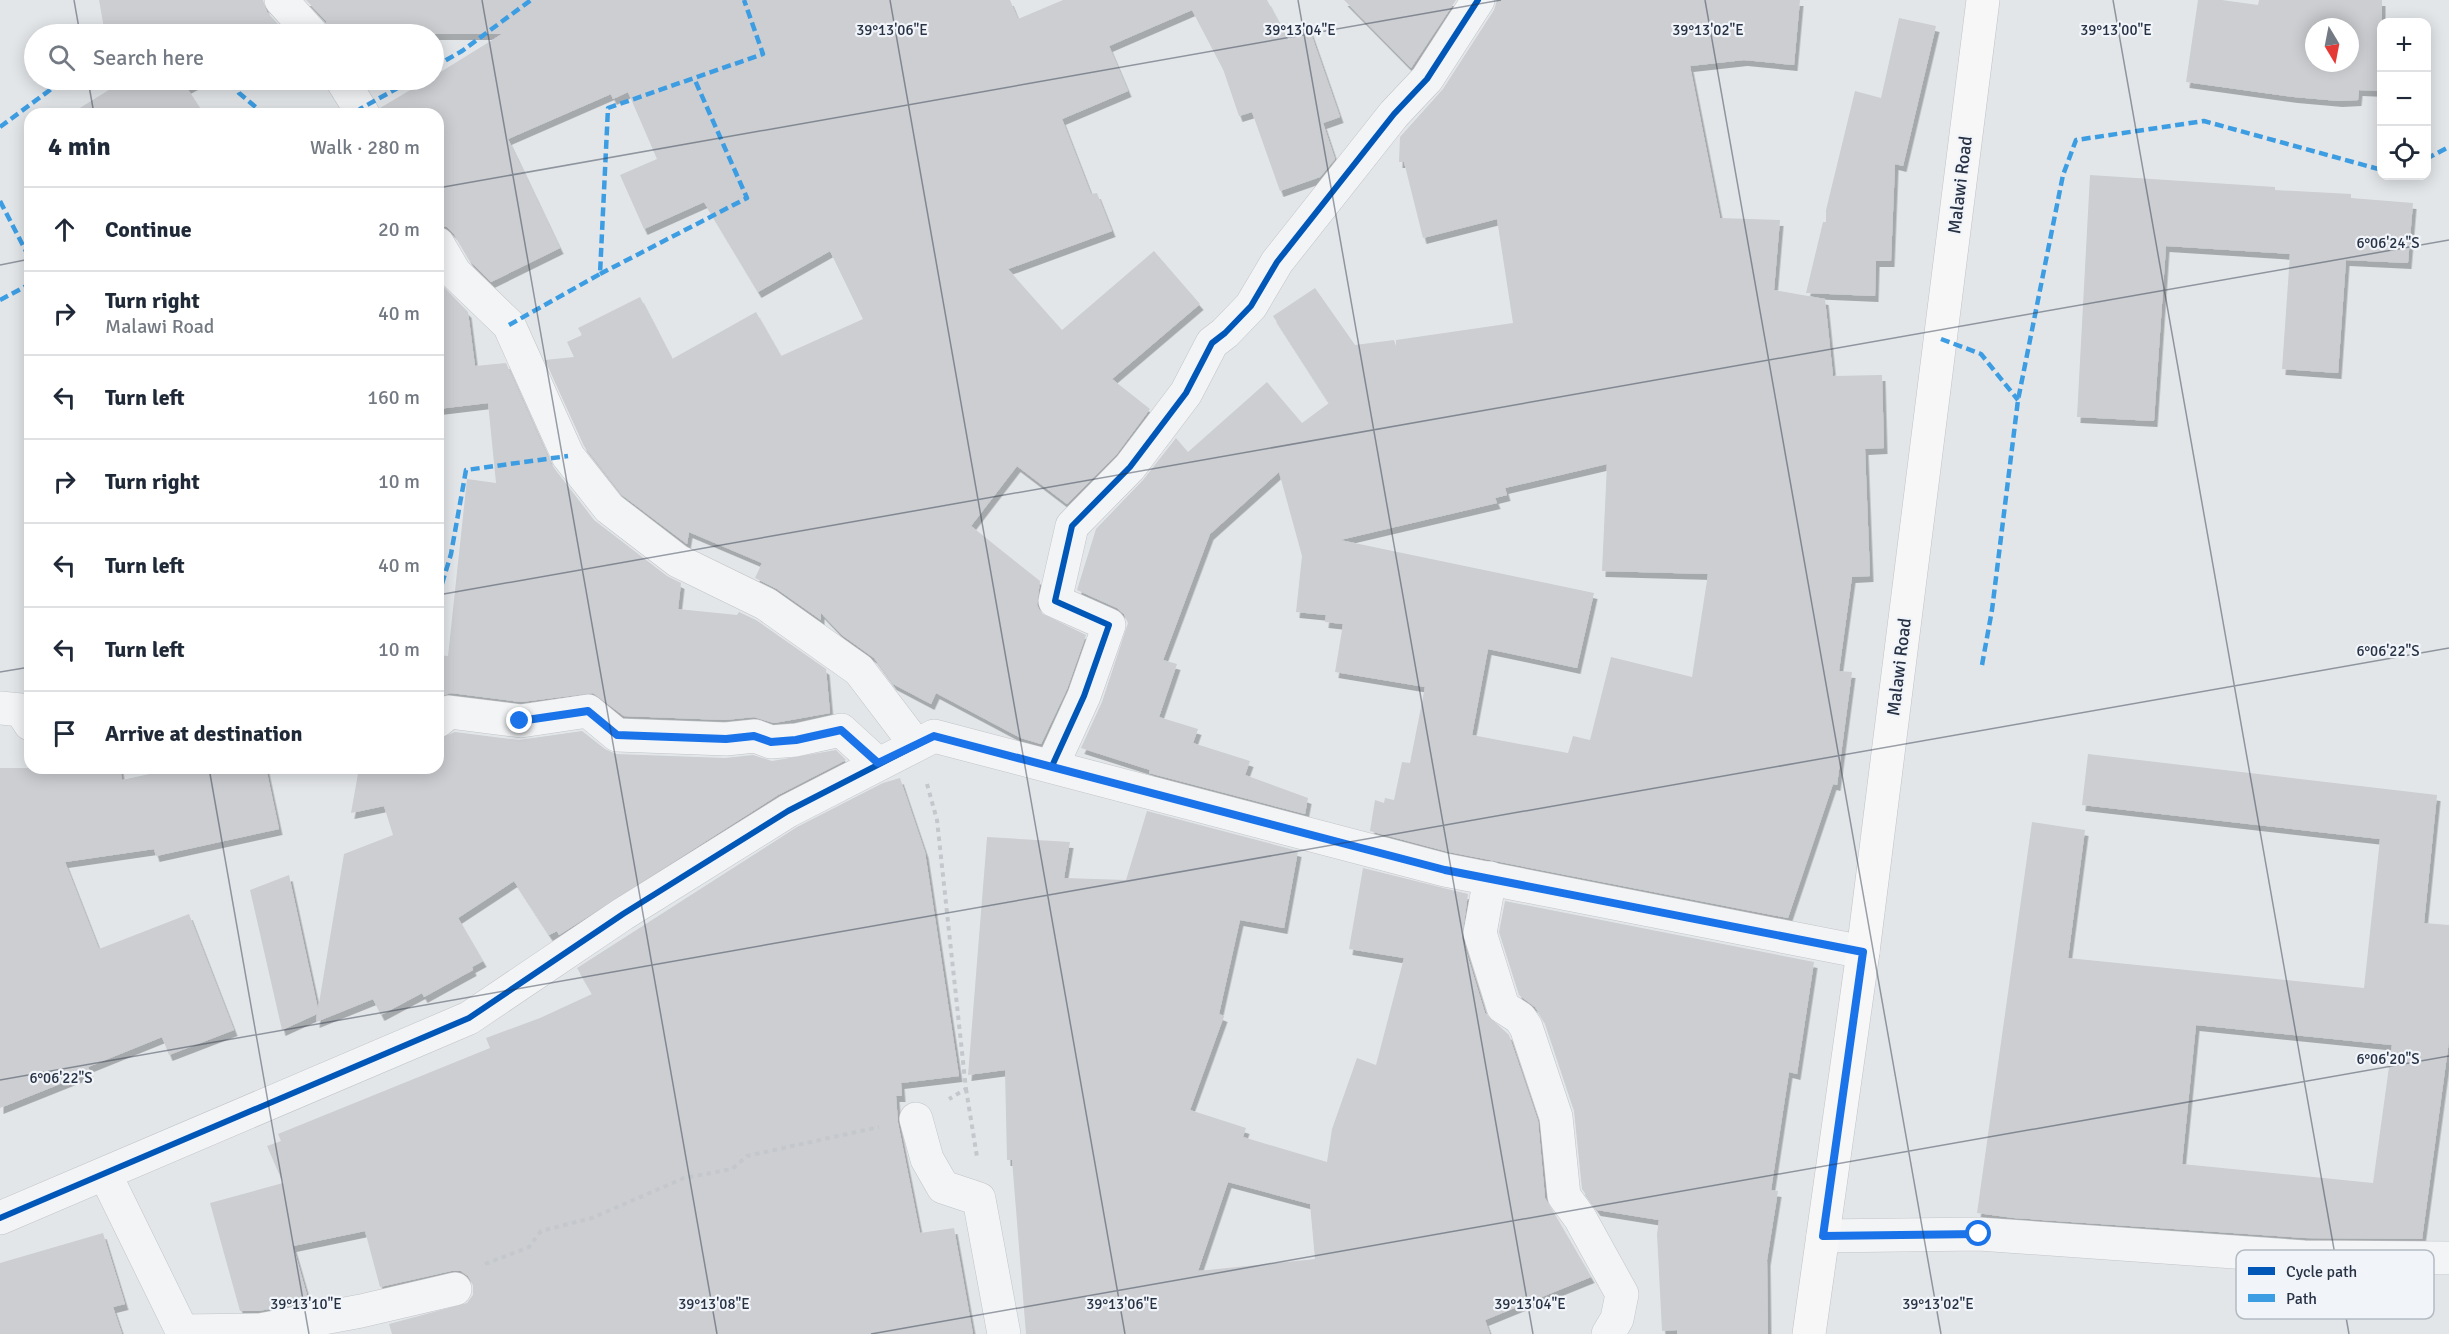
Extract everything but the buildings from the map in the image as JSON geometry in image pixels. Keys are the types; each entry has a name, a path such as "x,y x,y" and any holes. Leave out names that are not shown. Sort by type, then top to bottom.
{"main road":[{"name":"Malawi Road","path":"1809,1334 1863,952 1983,0"}],"street":[{"path":"281,0 303,24"},
{"path":"1052,766 1084,696 1109,625 1054,601 1072,526 1130,467 1186,393 1212,342 1226,333 1251,306 1277,262 1394,114 1426,79 1478,0"},
{"path":"348,90 359,108"},
{"path":"444,254 455,273 509,325 568,456 609,508 678,561 766,604 859,670 916,745"},
{"path":"0,708 21,710 24,715"},
{"path":"444,716 449,712 520,721 588,711 617,735 726,739 754,736 771,742 796,740 841,730 878,763"},
{"path":"0,1218 469,1018 623,914 788,811 934,736 1445,870 1863,952"},
{"path":"1490,878 1480,933 1503,1006 1520,1018 1526,1027 1556,1117 1564,1196 1623,1294 1617,1320 1608,1334"},
{"path":"916,1119 927,1159 943,1187 979,1199 1004,1334"},
{"path":"105,1174 177,1333 260,1330 361,1311 455,1289"},
{"path":"1823,1236 1979,1234 2236,1252"},
{"path":"2434,1258 2449,1258"}],"path":[{"path":"916,745 938,820 966,1089 977,1146 979,1199"},
{"path":"455,1289 477,1267 529,1247 541,1231 592,1218 684,1178 732,1169 747,1156 916,1119 966,1089"}],"marked path":[{"path":"444,61 462,51 531,0"},
{"path":"509,325 600,274 608,108 763,54 744,0"},
{"path":"600,274 747,198 694,78"},
{"path":"26,108 50,90"},
{"path":"238,90 257,108"},
{"path":"362,108 394,90"},
{"path":"0,127 24,109"},
{"path":"1982,665 1992,610 2018,400 2063,175 2076,140 2204,121 2377,169"},
{"path":"2431,156 2449,147"},
{"path":"0,201 24,247"},
{"path":"0,300 24,287"},
{"path":"1941,339 1981,354 2018,400"},
{"path":"444,577 451,554 466,470 568,456"}],"cycle path":[{"path":"1052,766 1084,696 1109,625 1055,601 1072,526 1130,467 1186,393 1212,343 1251,306 1277,262 1394,114 1427,79 1478,0"},
{"path":"0,1218 469,1018 623,914 788,811 934,736 1445,870 1863,952"}],"route":[{"path":"520,721 588,711 617,735 726,739 754,736 771,742 796,740 841,730 878,763 934,736 1445,870 1863,952 1823,1236 1979,1234"}]}
